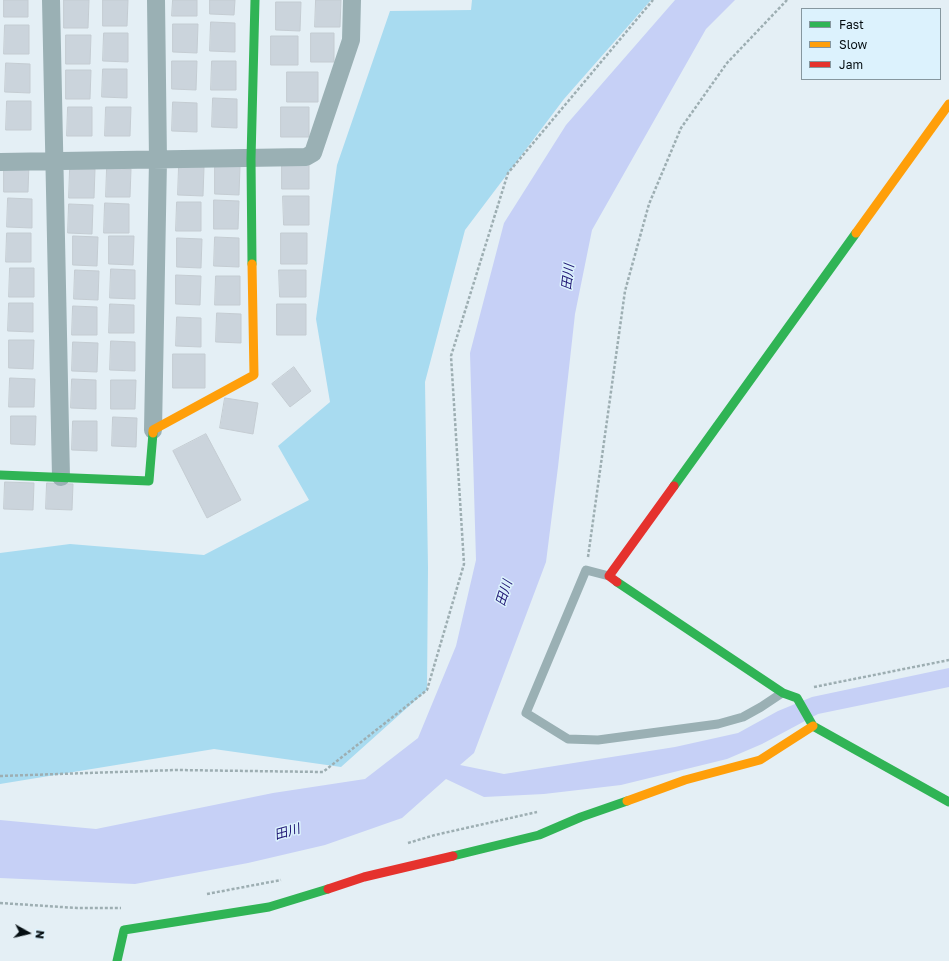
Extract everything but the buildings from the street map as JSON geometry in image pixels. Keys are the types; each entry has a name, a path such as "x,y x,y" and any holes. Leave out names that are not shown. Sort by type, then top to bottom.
{"street":[{"path":"51,0 60,477"},
{"path":"0,475 149,481 153,430 158,160 156,0"},
{"path":"153,430 254,375 252,159 254,0"},
{"path":"0,162 306,157 313,153 351,40 352,0"},
{"path":"949,104 609,576 783,693 797,698 813,726 949,802"},
{"path":"117,961 124,930 269,908 364,877 539,835 581,817 685,780 760,760 813,726"}],"lane":[{"path":"609,576 586,570 526,713 568,739 598,740 718,724 743,717 761,708 783,693"}],"path":[{"path":"0,776 176,770 324,772 427,690 464,564 451,356 508,173 653,0"},
{"path":"586,570 625,291 649,204 681,128 727,63 787,0"},
{"path":"813,687 949,660"},
{"path":"406,844 435,835 545,810"},
{"path":"203,895 289,878"},
{"path":"0,903 77,908 125,908"}],"shaded area":[{"path":"472,0 651,0 564,99 465,230 425,382 428,568 427,690 341,767 214,749 0,784 0,553 70,544 204,555 309,500 278,446 330,402 316,319 337,165 390,11 471,10"}],"water":[{"name":"田川","path":"675,0 735,0 706,29 592,230 575,314 546,562 474,753 460,765 504,774 675,747 738,733 778,711 812,697 949,668 949,687 818,714 762,744 727,759 621,785 544,794 484,797 446,779 402,818 325,845 248,863 135,884 0,878 0,820 96,829 273,793 365,779 418,738 456,646 476,560 470,353 504,223 566,125"}],"traffic: fast":[{"path":"252,264 251,159 255,0"},
{"path":"674,486 856,233"},
{"path":"0,475 149,481 153,433"},
{"path":"617,582 783,693 797,698 813,726 949,802"},
{"path":"453,856 539,835 581,817 627,801"},
{"path":"117,961 124,930 269,907 328,889"}],"traffic: slow":[{"path":"856,233 949,104"},
{"path":"153,433 153,430 254,375 252,264"},
{"path":"627,801 685,780 760,760 813,726"}],"traffic: jam":[{"path":"617,582 609,576 674,486"},
{"path":"328,889 364,877 453,856"}]}
